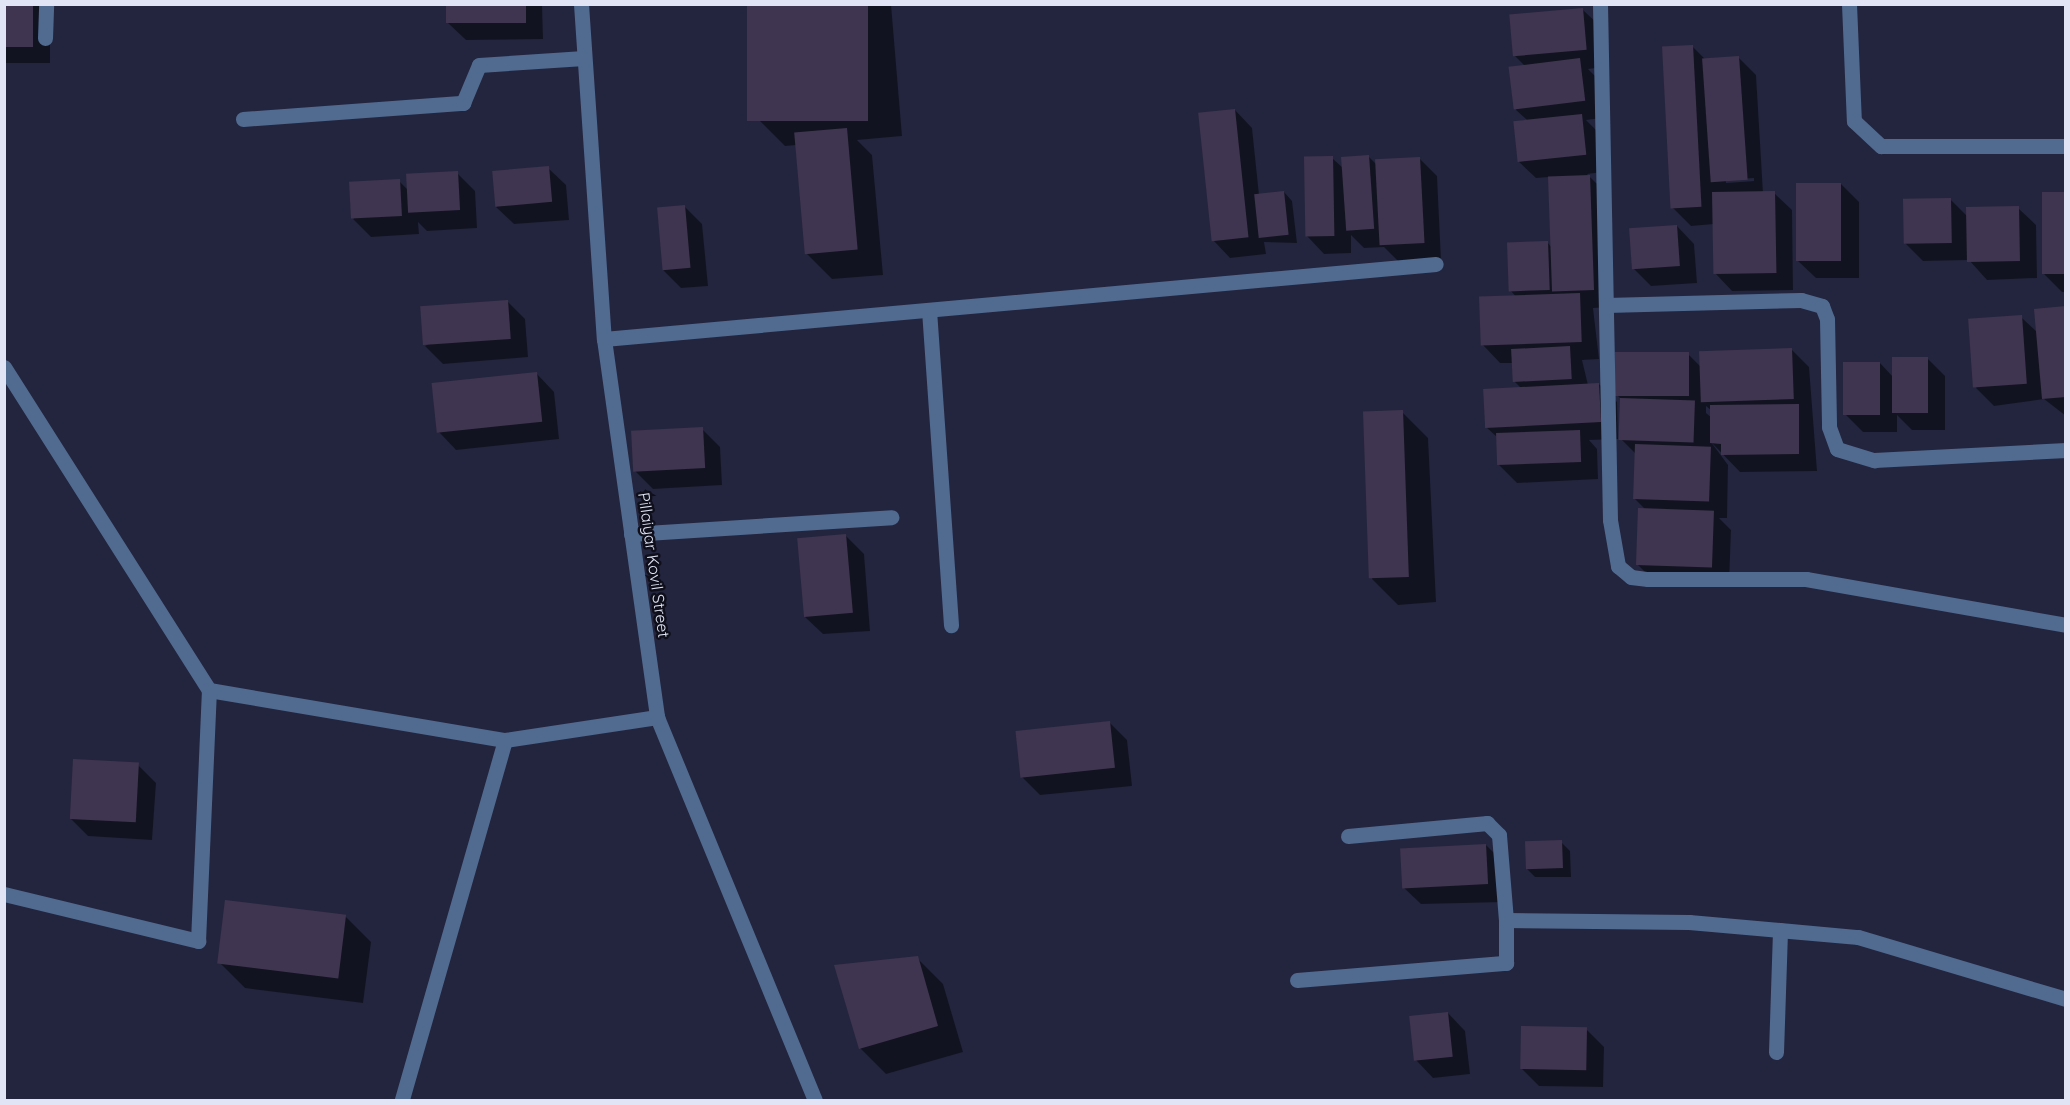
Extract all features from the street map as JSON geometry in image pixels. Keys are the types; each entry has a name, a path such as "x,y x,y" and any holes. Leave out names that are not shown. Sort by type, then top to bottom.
{"street":[{"path":"45,39 46,4"},
{"name":"Pillaiyar Kovil Street","path":"581,4 604,339 657,717 815,1101"},
{"path":"1600,4 1610,520 1618,566 1631,577 1806,579 2066,625"},
{"path":"1849,4 1854,121 1881,146 2066,146"},
{"path":"243,120 463,103 479,65 584,58"},
{"path":"604,339 1436,264"},
{"path":"1606,305 1801,300 1822,306 1827,319 1829,427 1837,449 1874,460 2066,450"},
{"path":"929,310 951,625"},
{"path":"4,367 209,690 198,941 4,894"},
{"path":"631,534 891,517"},
{"path":"209,690 506,740 657,717"},
{"path":"402,1101 506,740"},
{"path":"1297,980 1506,963 1506,920 1499,835 1487,823 1348,836"},
{"path":"1506,920 1780,930 1858,937 2066,999"},
{"path":"1776,1052 1780,930"}],"building":[{"path":"4,4 33,4 33,47 4,47"},
{"path":"446,4 526,4 526,23 446,23"},
{"path":"747,4 868,4 868,121 747,121"},
{"path":"1583,8 1587,50 1513,56 1509,14"},
{"path":"1693,45 1701,207 1671,208 1662,47"},
{"path":"1739,56 1748,180 1711,182 1702,59"},
{"path":"1580,58 1585,101 1514,109 1509,67"},
{"path":"1235,109 1248,237 1212,241 1198,113"},
{"path":"1582,114 1586,155 1518,162 1513,121"},
{"path":"847,128 858,250 805,254 794,133"},
{"path":"1369,155 1374,229 1346,231 1341,157"},
{"path":"1333,156 1334,236 1305,236 1304,157"},
{"path":"1420,157 1425,243 1380,245 1375,159"},
{"path":"549,166 552,202 495,207 492,171"},
{"path":"458,171 460,210 408,213 406,174"},
{"path":"1590,175 1594,290 1552,291 1548,176"},
{"path":"400,179 402,216 351,219 349,182"},
{"path":"1796,183 1841,183 1841,261 1796,261"},
{"path":"1284,191 1289,235 1259,238 1254,194"},
{"path":"1775,191 1776,273 1713,274 1712,192"},
{"path":"2042,192 2066,192 2066,274 2042,274"},
{"path":"1951,198 1952,243 1904,244 1903,199"},
{"path":"685,205 690,268 663,270 657,207"},
{"path":"2019,206 2020,261 1967,262 1966,207"},
{"path":"1677,225 1680,266 1632,269 1629,228"},
{"path":"1548,241 1550,290 1509,291 1507,242"},
{"path":"1580,293 1582,342 1481,345 1479,297"},
{"path":"508,300 511,339 423,345 420,306"},
{"path":"2066,306 2066,397 2042,399 2034,309"},
{"path":"2022,315 2027,384 1973,388 1968,319"},
{"path":"1570,346 1572,379 1513,382 1511,349"},
{"path":"1792,348 1794,399 1701,402 1699,351"},
{"path":"1615,352 1689,352 1689,396 1615,396"},
{"path":"1892,357 1928,357 1928,413 1892,413"},
{"path":"1843,362 1880,362 1880,415 1843,415"},
{"path":"537,372 542,422 437,433 432,383"},
{"path":"1599,383 1601,422 1485,428 1483,389"},
{"path":"1620,398 1695,401 1693,443 1619,440"},
{"path":"1799,404 1799,454 1721,455 1721,444 1710,443 1710,405"},
{"path":"1403,410 1409,577 1369,578 1363,411"},
{"path":"703,427 705,468 633,472 631,431"},
{"path":"1580,430 1581,462 1497,465 1496,433"},
{"path":"1635,444 1711,447 1709,502 1633,499"},
{"path":"1638,508 1714,511 1712,568 1636,565"},
{"path":"846,534 853,613 804,617 797,538"},
{"path":"1110,721 1115,768 1020,778 1016,731"},
{"path":"73,759 139,762 136,822 70,819"},
{"path":"1562,840 1563,868 1526,869 1525,841"},
{"path":"1486,844 1488,884 1402,888 1400,849"},
{"path":"225,900 346,915 338,978 217,964"},
{"path":"918,956 938,1026 859,1049 834,965"},
{"path":"1448,1012 1453,1057 1414,1061 1409,1016"},
{"path":"1521,1026 1587,1027 1586,1070 1520,1069"}]}
